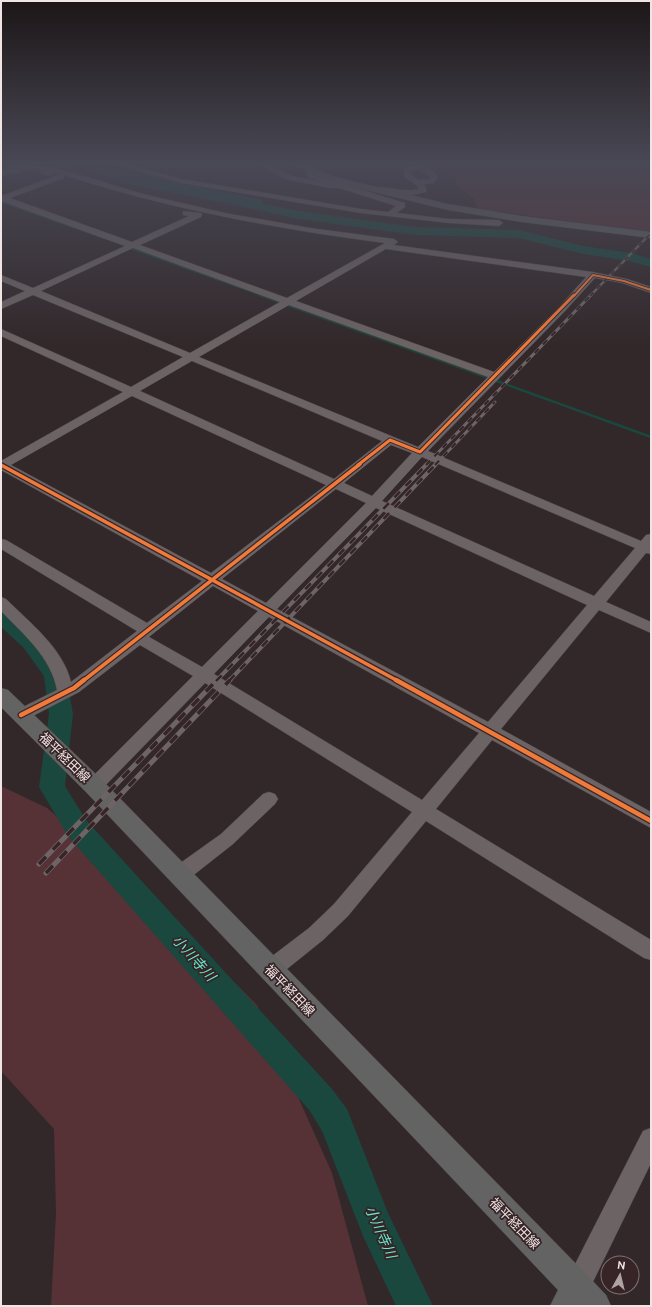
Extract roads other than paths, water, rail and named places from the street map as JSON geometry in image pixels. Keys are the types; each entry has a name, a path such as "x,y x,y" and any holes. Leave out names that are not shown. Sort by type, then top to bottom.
{"main road":[{"path":"565,224 651,235"},
{"name":"福平経田線","path":"1,695 94,786 180,875 579,1300"}],"street":[{"path":"72,224 495,376"},
{"path":"1,306 179,224"},
{"path":"252,224 385,246 593,275 624,281 651,290"},
{"path":"268,224 573,267 591,266 630,273"},
{"path":"304,224 566,262"},
{"path":"1,465 385,246"},
{"path":"94,786 374,502 420,452 562,309 593,275"},
{"path":"1,278 390,440 649,545 597,603 341,910 316,934 270,970"},
{"path":"1,332 651,628"},
{"path":"26,719 65,692 74,688 390,440"},
{"path":"1,465 490,731 651,821"},
{"path":"1,543 204,675 651,951"},
{"path":"1,602 29,631 57,665 62,676 65,692"},
{"path":"180,875 227,839 269,799"},
{"path":"579,1300 600,1243 651,1139"}],"waterway":[{"path":"64,224 107,239"},
{"path":"364,224 415,231 519,234 583,250 631,257 651,263"},
{"path":"127,247 263,296"},
{"path":"260,295 651,437"},
{"name":"小川寺川","path":"1,615 31,642 55,674 61,714 52,787 77,828 321,1100 335,1121 375,1224 415,1306"}],"railway":[{"path":"590,296 651,233"},
{"path":"426,465 591,295"},
{"path":"435,465 495,402"},
{"path":"216,681 427,464"},
{"path":"229,681 436,464"},
{"path":"39,864 217,680"},
{"path":"46,873 230,680"}]}
